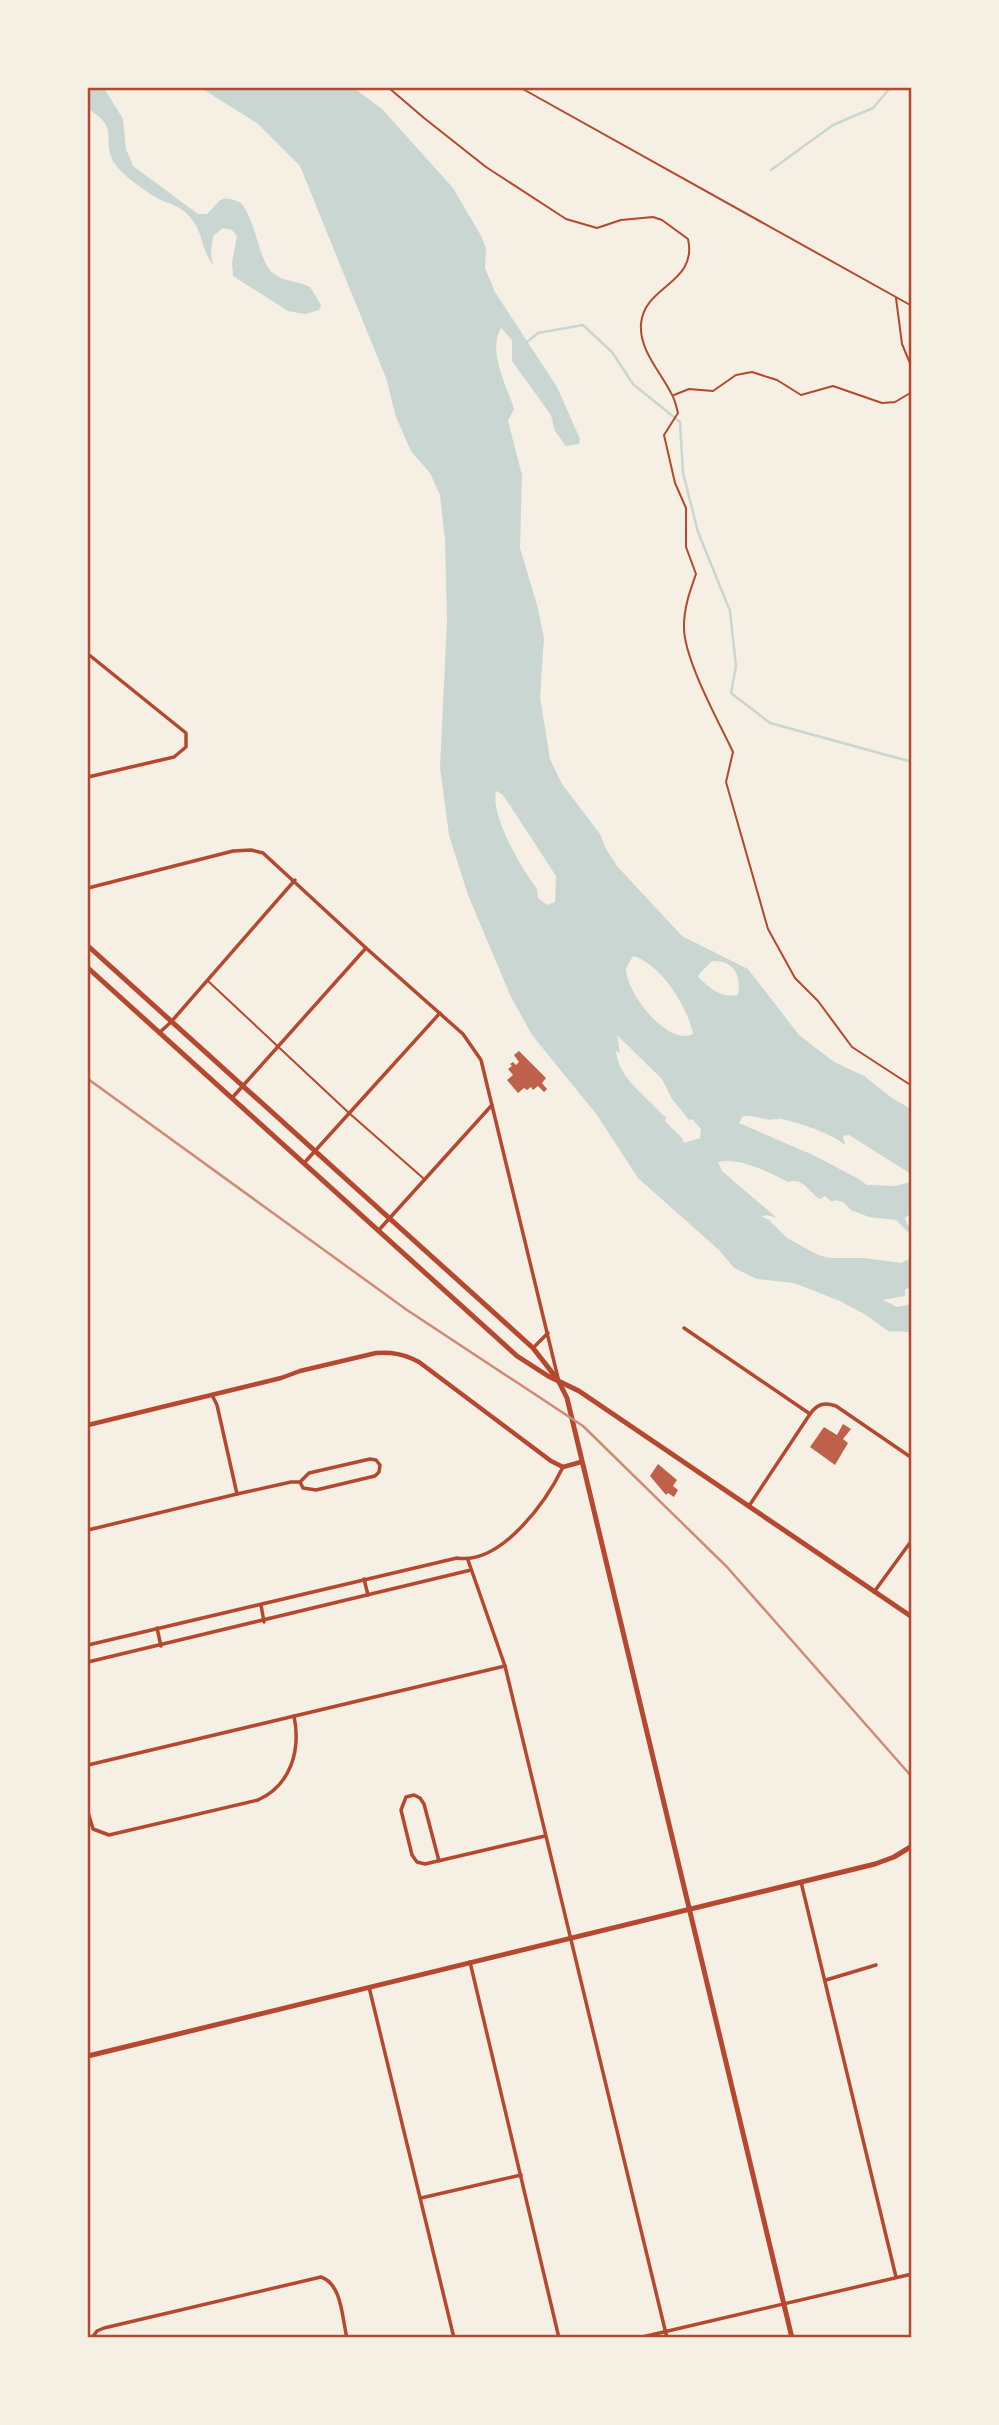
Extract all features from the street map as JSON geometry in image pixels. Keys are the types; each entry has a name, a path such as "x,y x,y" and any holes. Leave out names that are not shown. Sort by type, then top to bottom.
{"main road":[{"path":"88,946 533,1348 558,1380 567,1398 792,2337"},
{"path":"88,968 517,1356 548,1376 579,1391 912,1618"},
{"path":"111,989 122,977"},
{"path":"465,1308 474,1297"},
{"path":"88,2056 885,1861 912,1846"}],"street":[{"path":"88,654 186,733 186,747 174,757 88,776"},
{"path":"88,888 233,851 251,850 263,853 463,1034 481,1060 558,1380"},
{"path":"159,1033 295,880"},
{"path":"231,1098 366,948"},
{"path":"303,1164 440,1013"},
{"path":"378,1231 492,1105"},
{"path":"684,1328 810,1414"},
{"path":"533,1348 548,1333"},
{"path":"88,1425 376,1353 399,1353 419,1362 551,1461 563,1467"},
{"path":"212,1395 217,1405 237,1494"},
{"path":"749,1507 810,1414 821,1404 836,1406 912,1458"},
{"path":"88,1530 290,1482 300,1482 309,1473 370,1459 376,1460 380,1465 375,1476 316,1490 303,1488 300,1482"},
{"path":"88,1645 457,1558 468,1560 487,1552 522,1528 563,1467 581,1462"},
{"path":"874,1593 912,1540"},
{"path":"468,1560 505,1666 667,2337"},
{"path":"88,1662 264,1622 471,1570"},
{"path":"364,1579 368,1595"},
{"path":"261,1605 264,1622"},
{"path":"157,1628 161,1646"},
{"path":"88,1765 505,1666"},
{"path":"88,1812 93,1829 110,1835 258,1800 269,1795 277,1789 288,1773 297,1741 294,1716"},
{"path":"439,1861 424,1804 414,1795 407,1797 401,1810 412,1855 417,1862 425,1864 439,1861 545,1836"},
{"path":"801,1882 896,2277"},
{"path":"470,1962 559,2337"},
{"path":"825,1980 876,1965"},
{"path":"369,1987 454,2337"},
{"path":"421,2198 521,2175"},
{"path":"638,2337 912,2274"},
{"path":"92,2337 104,2328 321,2277 335,2287 347,2337"}],"lane":[{"path":"207,980 424,1179"}],"path":[{"path":"390,88 486,167 566,219 597,228 621,220 653,217 662,220 688,239 691,250 685,268 653,298 645,309 641,324 642,338 648,354 673,395 678,413 664,435 675,483 685,508 686,547 696,574 686,602 685,636 714,714 733,752 726,782 768,929 795,978 818,1001 852,1047 912,1086"},
{"path":"521,88 912,306"},
{"path":"896,297 902,344 912,368"},
{"path":"673,395 689,389 713,391 736,375 752,372 777,380 801,395 833,386 882,403 895,402 912,391"}],"shaded area":[{"path":"88,88 104,88 123,119 126,149 133,166 198,214 207,214 224,199 241,203 251,220 268,267 282,278 310,287 321,305 319,310 305,314 288,311 233,276 232,262 237,236 232,230 223,228 213,236 213,265 194,222 187,214 144,190 115,164 109,148 108,129 98,116 88,109"},
{"path":"201,88 354,88 382,109 453,188 480,234 486,248 485,268 495,292 557,387 580,439 579,444 566,446 555,431 551,415 512,361 512,340 501,328 497,337 497,358 514,409 508,421 522,475 520,548 544,638 540,697 550,759 562,784 600,834 617,866 682,936 748,969 799,1035 834,1062 864,1076 911,1109 911,1174 849,1135 843,1136 845,1145 823,1132 782,1119 743,1116 739,1123 813,1155 867,1185 895,1186 911,1182 911,1213 905,1218 911,1228 911,1235 896,1220 869,1217 851,1210 843,1202 832,1202 825,1196 820,1199 798,1182 788,1182 745,1163 718,1162 722,1171 777,1218 761,1216 769,1220 787,1238 818,1255 901,1263 911,1258 911,1288 905,1289 905,1296 883,1300 897,1307 911,1304 911,1332 888,1331 840,1301 794,1283 757,1279 734,1268 719,1250 638,1178 597,1115 532,1035 511,997 468,895 449,835 440,767 447,621 445,540 440,495 430,473 411,451 396,417 386,378 300,166 257,123","holes":["496,791 502,794 556,876 555,902 547,905 538,898 537,889 508,841 495,801","633,956 653,967 679,999 693,1034 683,1036 671,1032 649,1015 632,990 626,968","712,961 726,963 735,970 738,995 726,995 716,991 698,977","617,1035 662,1079 672,1099 689,1120 692,1119 701,1129 700,1138 684,1143 665,1121 666,1117 628,1079 617,1059 616,1051 620,1053"]}],"building":[{"path":"519,1051 546,1078 542,1083 547,1089 544,1092 538,1086 533,1090 531,1087 527,1090 524,1088 518,1093 507,1080 513,1075 508,1069 512,1066 510,1064 513,1062 516,1065 519,1062 514,1055"},
{"path":"843,1424 851,1429 843,1439 848,1443 835,1465 810,1447 824,1427 837,1435"},
{"path":"658,1464 677,1480 673,1486 678,1490 674,1497 668,1493 666,1495 650,1476"}],"waterway":[{"path":"771,170 833,125 873,108 890,88"},
{"path":"527,342 538,333 583,325 612,352 633,384 680,422 683,473 698,532 730,611 736,666 731,693 770,723 912,762"}],"railway":[{"path":"88,1079 407,1310 583,1426 727,1567 912,1777"}]}
